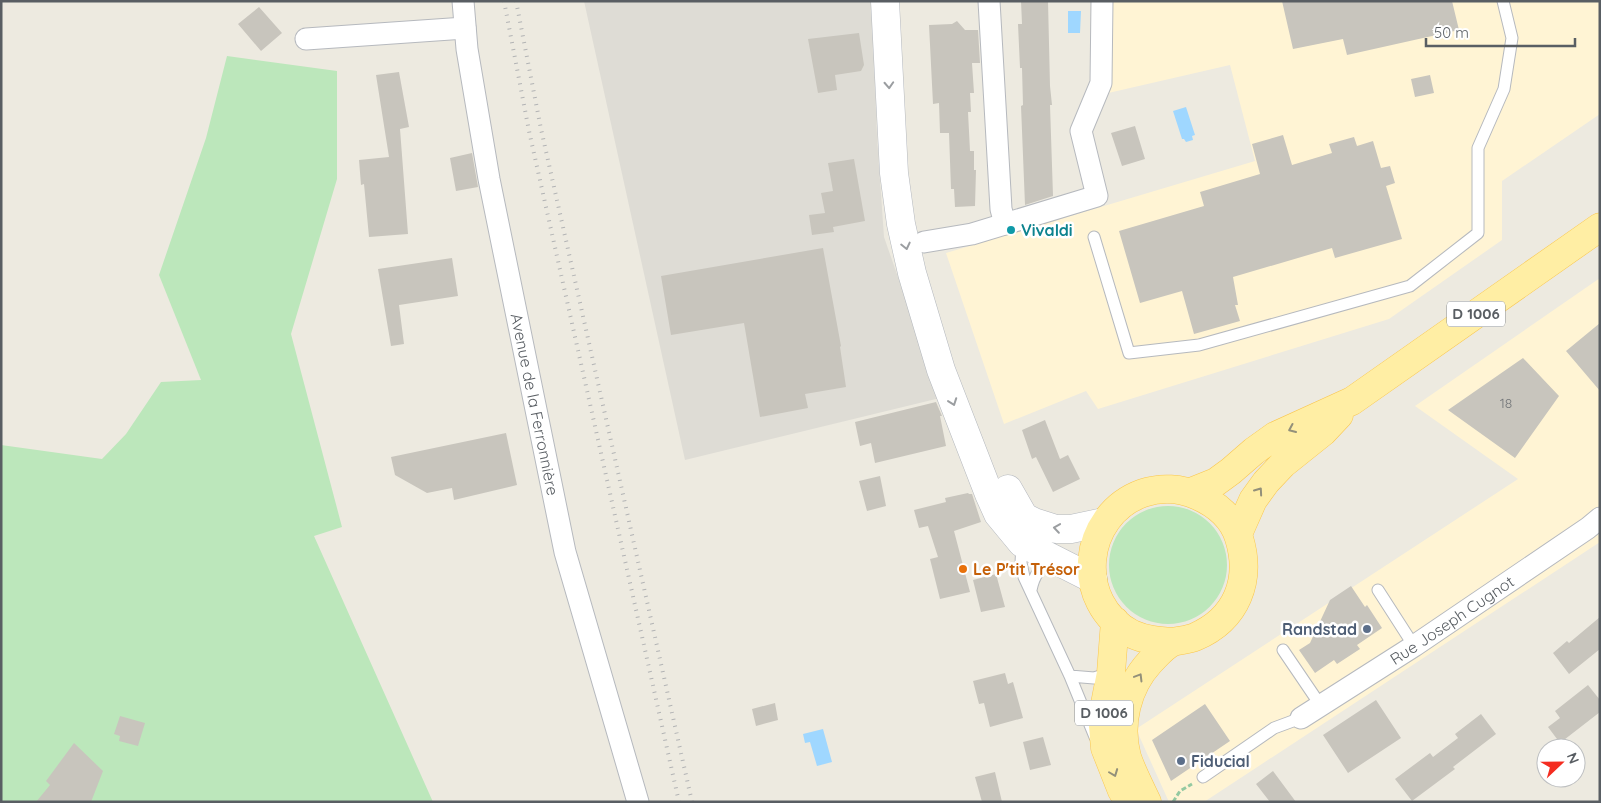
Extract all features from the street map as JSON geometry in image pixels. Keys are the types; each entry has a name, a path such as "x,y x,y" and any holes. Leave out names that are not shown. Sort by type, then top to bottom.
{"main road":[{"path":"885,1 894,173 901,224 912,273 941,370 998,514 1022,543 1093,579"},
{"path":"902,1 912,172 929,268 959,364 993,454 1014,503 1024,517 1056,529 1072,529 1104,522"},
{"name":"D 1006","path":"1191,492 1216,482 1275,436 1352,401 1600,227"},
{"name":"D 1006","path":"1238,534 1253,500 1266,482 1283,464 1323,432 1352,401"},
{"path":"1172,489 1191,492 1211,502 1227,516 1238,534 1244,555 1244,576 1238,596 1228,614 1212,629 1193,638 1173,642 1152,641 1132,634 1115,621 1100,602 1093,579 1092,559 1096,540 1104,522 1118,508 1134,497 1152,490 1172,489"},
{"name":"D 1006","path":"1115,621 1111,673 1104,709 1105,748 1115,776 1148,802"},
{"name":"D 1006","path":"1148,802 1128,757 1124,739 1124,716 1129,697 1145,668 1162,650 1173,642"}],"street":[{"name":"Avenue de la Ferronnière","path":"463,1 467,49 489,179 565,552 638,802"},
{"path":"989,1 1001,209 1005,224"},
{"path":"924,242 972,234 1097,196 1081,131 1101,83 1102,1"},
{"path":"306,39 465,28"},
{"name":"Rue Joseph Cugnot","path":"1301,718 1414,646 1600,518"}],"lane":[{"path":"1094,237 1129,353 1199,345 1410,286 1478,233 1478,148 1504,89 1512,38 1503,1"},
{"path":"1022,543 1021,563 1024,577 1070,676 1097,741 1105,748"},
{"path":"1031,590 1033,579 1039,569 1054,558"},
{"path":"1378,590 1414,646"},
{"path":"1283,650 1321,706"},
{"path":"1070,676 1094,678 1111,673"},
{"path":"1203,777 1274,728 1301,718"}],"path":[{"path":"1148,802 1180,791 1203,777"}],"shaded area":[{"path":"584,1 872,1 877,137 884,237 940,398 685,460"},
{"path":"1113,1 1600,1 1600,114 1502,181 1502,240 1389,319 1098,409 1086,391 1004,424 946,253 1255,161 1230,65 1104,94"},
{"path":"1600,278 1600,542 1204,802 1169,802 1136,729 1518,479 1415,406"}],"green space":[{"path":"227,56 337,71 337,179 291,334 342,527 314,536 433,802 1,802 1,445 102,459 126,434 161,382 201,380 159,275 206,138"},
{"path":"1168,506 1190,511 1201,516 1217,532 1222,543 1227,565 1222,587 1217,598 1201,614 1190,619 1168,624 1146,619 1135,614 1119,598 1114,587 1109,565 1114,543 1119,532 1135,516 1146,511"}],"water":[{"path":"1068,11 1081,11 1080,33 1068,33"},
{"path":"1186,107 1195,135 1192,136 1193,140 1186,142 1182,139 1173,111"},
{"path":"823,729 832,762 817,766 810,742 805,743 803,734"}],"building":[{"path":"1021,1 1048,1 1052,105 1050,105 1053,196 1025,205 1021,106 1023,105 1022,68 1020,68 1018,24 1022,24"},
{"path":"1282,1 1452,1 1459,30 1347,55 1343,39 1293,49"},
{"path":"259,7 282,33 261,51 238,24"},
{"path":"957,21 965,30 978,30 980,63 972,63 974,93 970,93 971,112 968,112 970,151 974,151 974,170 976,170 975,206 955,207 954,189 951,189 949,133 940,133 939,103 933,104 929,25 952,24"},
{"path":"859,33 864,65 861,71 835,75 837,90 818,93 808,39"},
{"path":"399,72 409,127 400,129 408,234 369,237 364,184 361,185 359,160 389,157 376,75"},
{"path":"1430,75 1434,93 1415,97 1411,79"},
{"path":"1135,126 1145,159 1122,166 1111,133"},
{"path":"1283,135 1292,165 1332,153 1329,144 1354,137 1357,146 1373,141 1381,168 1390,166 1395,183 1386,186 1402,239 1335,258 1332,248 1233,277 1238,305 1235,305 1240,321 1194,334 1182,291 1140,303 1119,231 1204,206 1200,192 1260,174 1252,144"},
{"path":"472,153 478,187 456,191 450,158"},
{"path":"854,159 865,221 833,227 834,232 812,235 809,215 825,213 821,193 833,191 828,163"},
{"path":"823,248 841,346 846,387 805,394 808,408 760,417 744,323 671,335 661,276"},
{"path":"452,258 458,296 399,305 404,344 391,346 378,269"},
{"path":"1600,323 1600,391 1566,351"},
{"path":"1523,358 1559,396 1515,458 1448,410"},
{"path":"936,402 942,416 940,416 946,446 875,463 871,443 860,446 855,422"},
{"path":"1045,420 1060,459 1068,455 1080,479 1053,492 1036,457 1032,459 1022,430"},
{"path":"506,433 517,485 454,500 452,488 427,493 395,475 391,457"},
{"path":"880,476 886,506 867,511 859,481"},
{"path":"968,493 972,494 981,522 954,531 970,592 940,599 930,559 938,557 928,526 919,528 914,510 946,502 945,498"},
{"path":"996,574 1005,607 981,612 973,580"},
{"path":"1351,586 1365,607 1367,605 1382,628 1357,645 1360,649 1337,664 1334,660 1315,673 1299,650 1310,643 1330,600"},
{"path":"1600,617 1600,649 1569,674 1553,653 1567,641 1569,643"},
{"path":"1005,673 1008,684 1013,682 1023,718 990,727 984,703 979,704 973,681"},
{"path":"1588,685 1600,700 1600,712 1566,738 1556,738 1548,727 1560,718 1555,711"},
{"path":"1376,700 1401,738 1348,773 1323,735"},
{"path":"775,703 778,720 756,726 752,709"},
{"name":"Fiducial","path":"1205,704 1230,741 1171,781 1152,740"},
{"path":"1481,714 1496,734 1453,767 1455,769 1412,801 1395,779 1430,753 1433,757 1458,738 1455,734"},
{"path":"120,716 145,723 138,746 119,741 120,736 114,734"},
{"path":"1043,737 1051,765 1030,770 1023,742"},
{"path":"74,743 103,771 91,802 36,802 50,785 46,781"},
{"path":"1273,771 1296,802 1270,802 1256,784"},
{"path":"995,772 1002,802 982,802 975,777"}],"railway":[{"path":"504,1 529,131 679,802"},
{"path":"516,1 541,129 692,802"}],"place":[{"name":"Vivaldi","path":"1011,230"},
{"name":"Le P'tit Trésor","path":"963,569"},
{"name":"Randstad","path":"1367,629"},
{"name":"Fiducial","path":"1181,761"}]}
